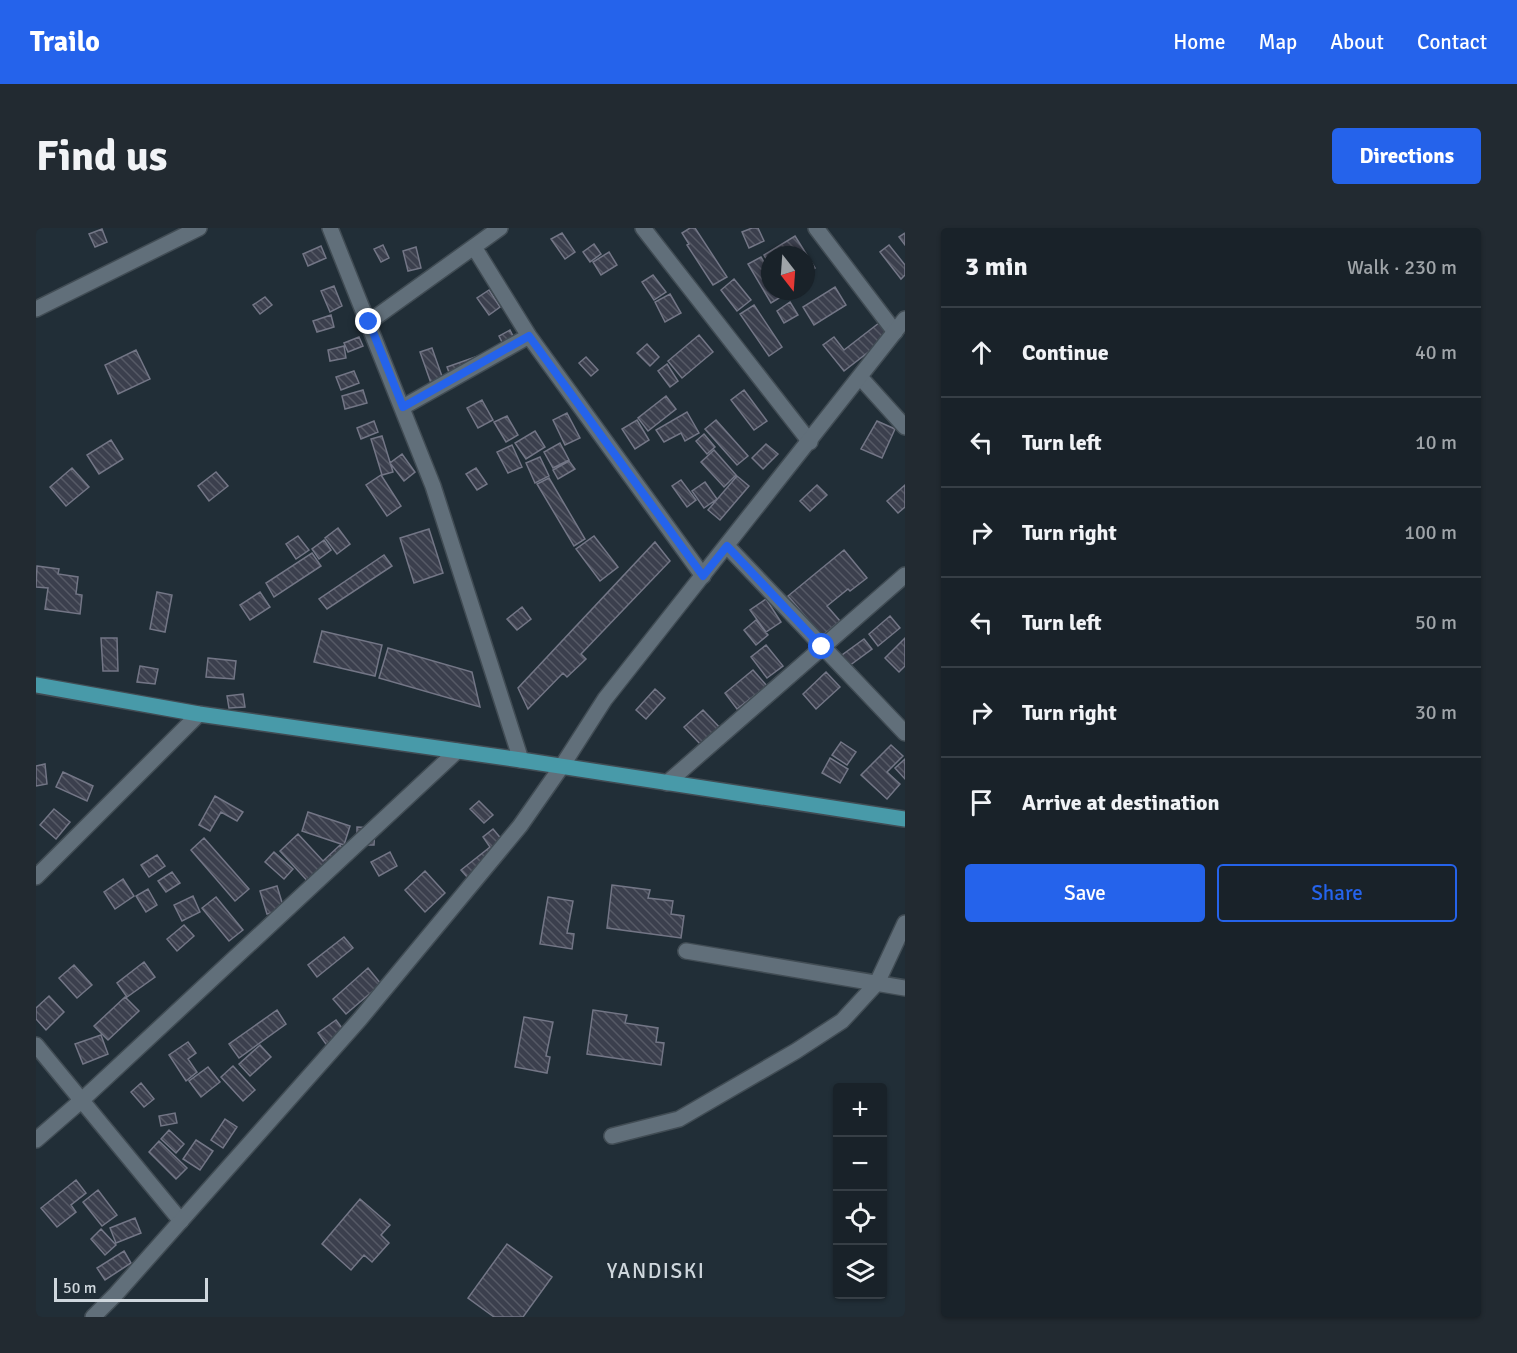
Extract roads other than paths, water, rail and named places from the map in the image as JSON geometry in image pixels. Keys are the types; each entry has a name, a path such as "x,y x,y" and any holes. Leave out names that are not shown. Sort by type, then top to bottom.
{"main road":[{"path":"36,685 199,714 562,766 905,819"}],"street":[{"path":"36,309 198,228"},
{"path":"330,228 403,407 447,527 521,760"},
{"path":"369,322 500,228"},
{"path":"643,228 810,442"},
{"path":"816,228 895,332"},
{"path":"474,246 529,336 703,576"},
{"path":"93,1317 360,1019 520,826 605,699 905,319"},
{"path":"403,407 529,336"},
{"path":"860,377 905,427"},
{"path":"727,546 905,734"},
{"path":"667,783 905,574"},
{"path":"36,877 199,714"},
{"path":"36,1140 82,1100 457,751"},
{"path":"612,1137 679,1119 842,1022 877,983 905,923"},
{"path":"686,951 905,988"},
{"path":"36,1045 181,1221"}],"district":[{"name":"YANDISKI","path":"656,1271"}]}
